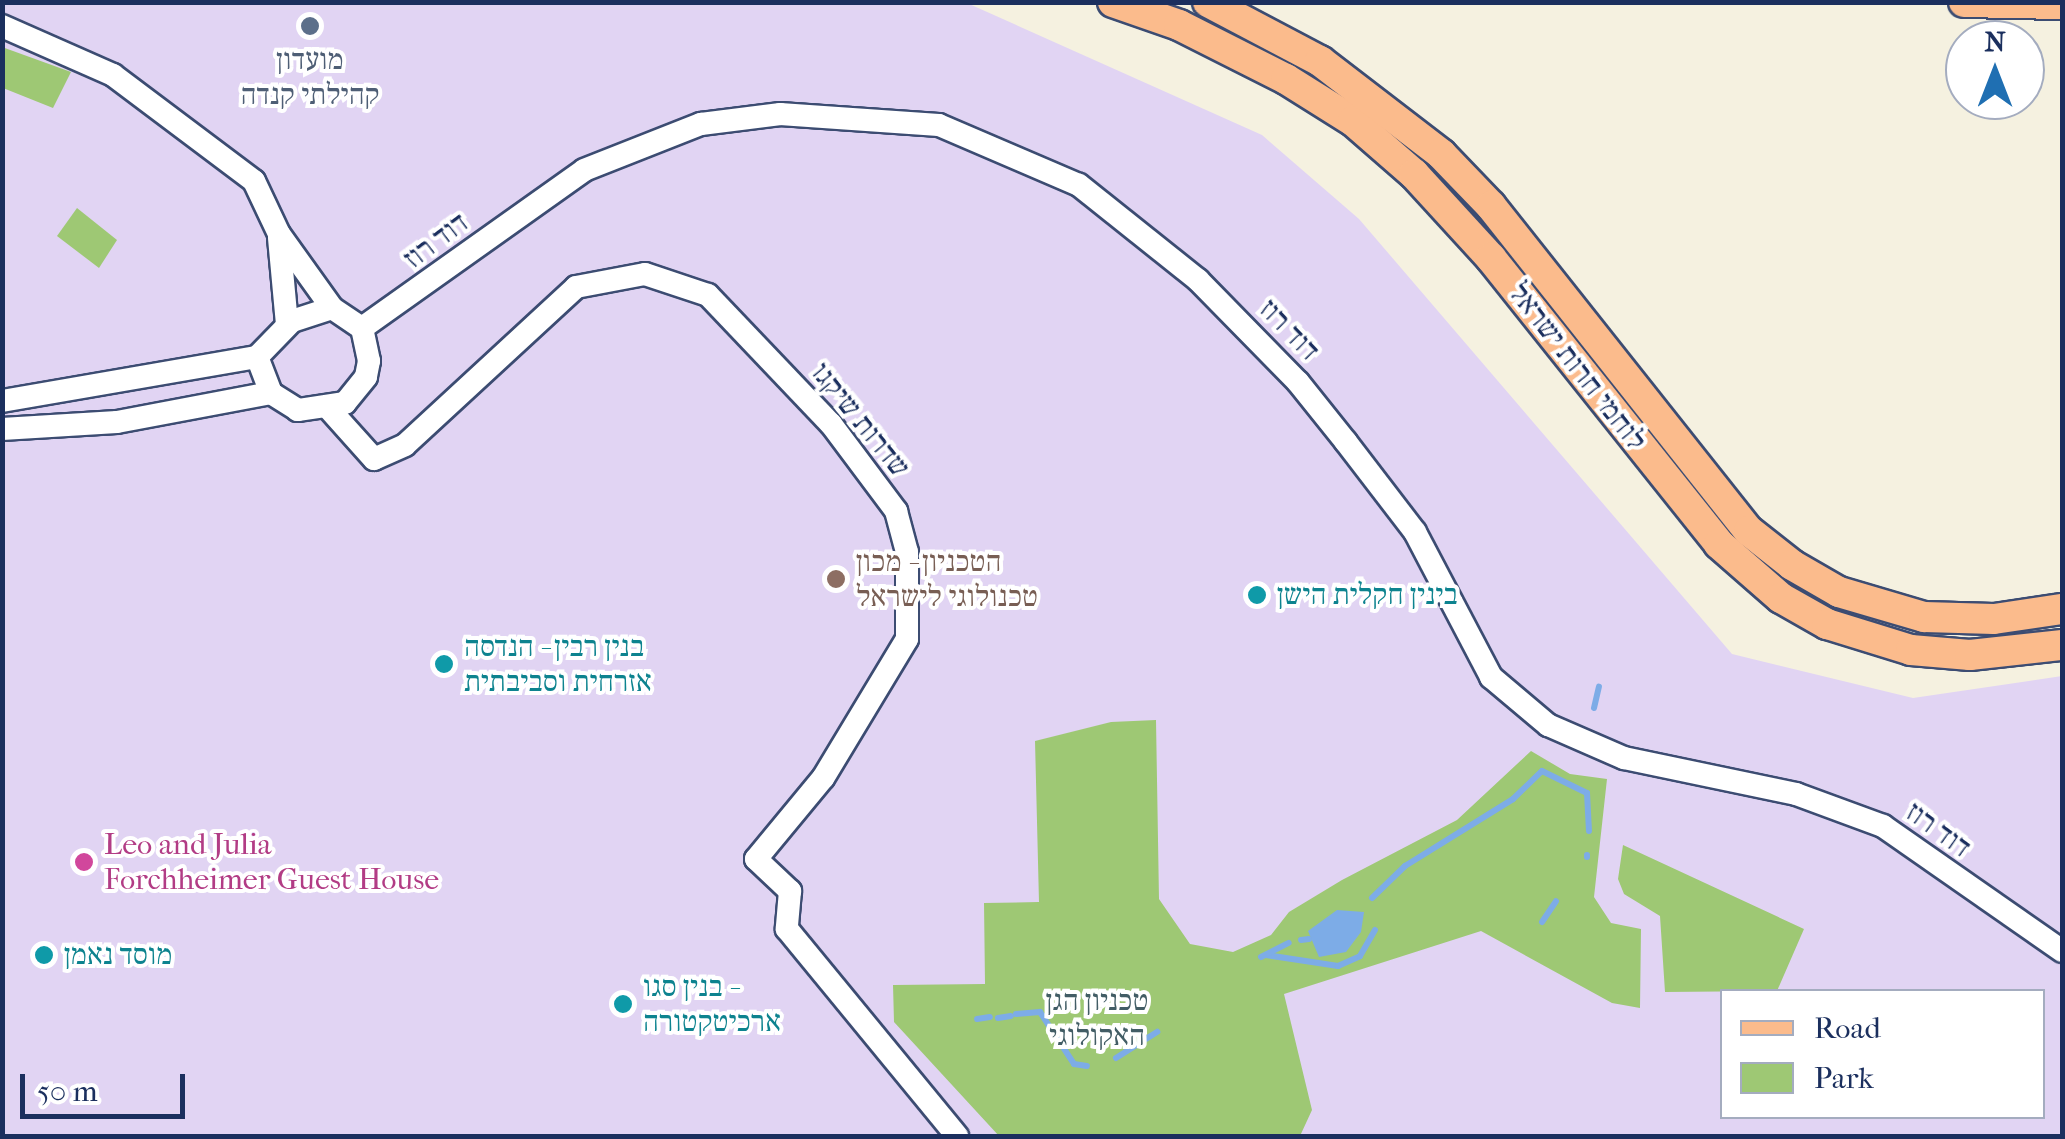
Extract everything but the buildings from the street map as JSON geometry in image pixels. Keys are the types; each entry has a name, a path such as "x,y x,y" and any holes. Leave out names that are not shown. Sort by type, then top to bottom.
{"main road":[{"name":"לוחמי חרות ישראל","path":"1113,2 1178,25 1270,69 1353,121 1414,174 1492,258 1719,544 1781,598 1826,624 1910,650 1970,655 2062,645"},
{"name":"לוחמי חרות ישראל","path":"1208,2 1320,61 1440,154 1492,206 1749,531 1792,565 1867,603 1924,617 1994,619 2062,610"},
{"path":"1964,2 2062,4"}],"street":[{"path":"2,26 113,75 254,180 279,234 332,308 362,328 370,361 357,392 330,410 298,410 271,393 257,357"},
{"name":"דוד רוז","path":"362,328 584,170 701,124 780,114 940,125 1079,184 1198,280 1298,382 1346,442 1415,532 1492,677 1548,725 1624,758 1796,794 1883,826 2062,951"},
{"path":"279,234 287,324"},
{"name":"שדרות שיקגו","path":"330,410 374,459 405,445 576,287 645,274 708,295 831,424 896,511 907,552 907,639 823,778 756,858 790,891 787,929 956,1136"},
{"path":"2,401 257,357 287,324 332,308"},
{"path":"2,430 117,422 271,393"}],"shaded area":[{"name":"הטכניון - מכון טכנולוגי לישראל","path":"2,3 967,3 1262,135 1359,219 1732,654 1913,698 2062,676 2062,1136 3,1136"}],"green space":[{"path":"2,47 71,72 53,108 3,88"},
{"path":"77,208 117,240 99,268 57,236"},
{"name":"טכניון הגן האקולוגי","path":"1156,720 1159,899 1190,944 1233,952 1271,935 1289,912 1342,880 1457,820 1531,751 1570,774 1607,779 1594,897 1611,923 1641,929 1640,1008 1612,1003 1481,931 1284,994 1312,1110 1300,1136 999,1136 894,1022 893,985 985,984 984,903 1039,902 1035,741 1111,722"},
{"path":"1623,845 1804,929 1778,989 1665,992 1660,916 1624,894 1618,879"}],"water":[{"path":"1337,910 1364,912 1361,932 1346,952 1319,957 1308,931"}],"waterway":[{"path":"1594,708 1599,687"},
{"path":"1372,898 1405,866 1513,799 1542,771 1587,793 1589,831"},
{"path":"1542,922 1556,901"},
{"path":"1266,955 1338,966 1360,956 1375,930"},
{"path":"1301,940 1309,939"},
{"path":"1261,957 1289,943"},
{"path":"1016,1014 1040,1012 1074,1064 1087,1066"},
{"path":"998,1018 1011,1016"},
{"path":"977,1019 990,1017"},
{"path":"1116,1058 1157,1032"}],"place":[{"name":"מועדון קהילתי קנדה","path":"310,26"},
{"name":"הטכניון - מכון טכנולוגי לישראל","path":"836,579"},
{"name":"בינין חקלית הישן","path":"1257,595"},
{"name":"בנין רבין - הנדסה אזרחית וסביבתית","path":"444,664"},
{"name":"Leo and Julia Forchheimer Guest House","path":"84,862"},
{"name":"מוסד נאמן","path":"44,955"},
{"name":"בנין סגו - ארכיטקטורה","path":"623,1004"}]}
